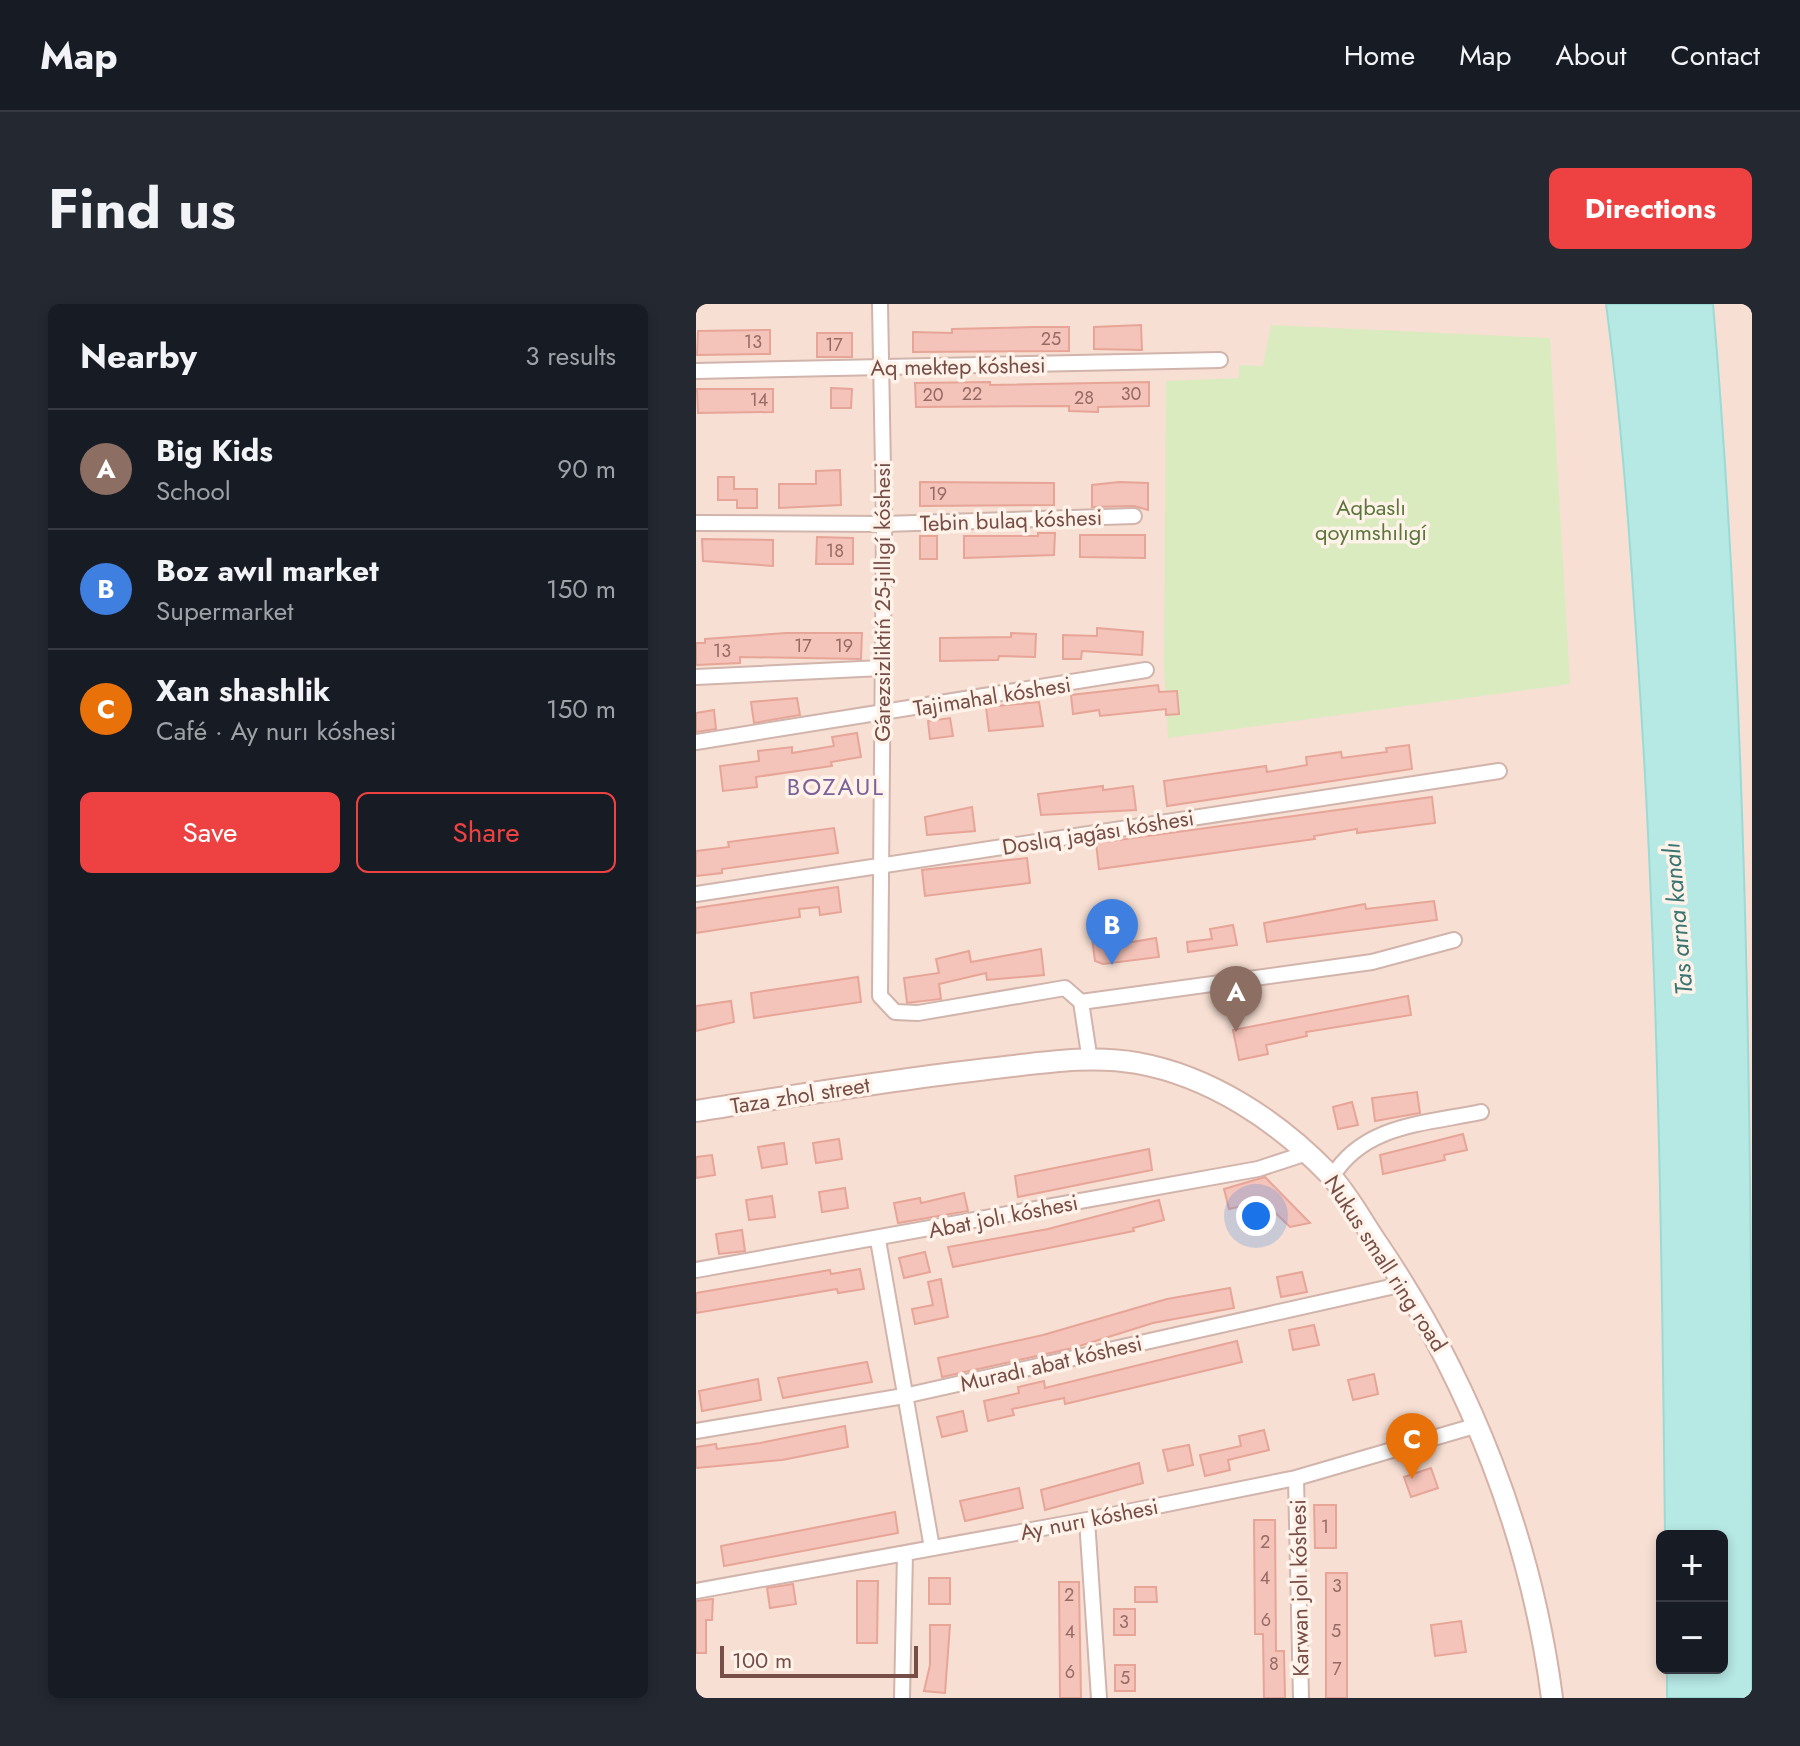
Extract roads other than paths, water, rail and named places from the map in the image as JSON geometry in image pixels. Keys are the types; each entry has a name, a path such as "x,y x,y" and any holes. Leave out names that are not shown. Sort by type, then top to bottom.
{"main road":[{"name":"Nukus small ring road","path":"903,1079 1069,1060 1146,1065 1226,1093 1307,1153 1332,1177 1404,1284 1448,1359 1478,1425 1520,1546 1552,1698"},
{"name":"Taza zhol street","path":"696,1111 903,1079"}],"street":[{"name":"Ǵarezsizliktiń 25-jıllıǵı kóshesi","path":"880,304 884,524 880,996 895,1012 918,1013 1065,988 1081,1002"},
{"name":"Aq mektep kóshesi","path":"696,371 1220,360"},
{"name":"Tebin bulaq kóshesi","path":"696,523 884,524 1134,516"},
{"path":"696,677 882,668"},
{"name":"Tajimahal kóshesi","path":"696,742 1146,670"},
{"name":"Doslıq jaǵası kóshesi","path":"696,894 1499,771"},
{"path":"1090,1061 1081,1002 1372,962 1454,940"},
{"path":"1332,1177 1344,1157 1385,1132 1481,1112"},
{"name":"Abat jolı kóshesi","path":"696,1270 878,1240 1258,1169 1307,1153"},
{"path":"878,1240 932,1548"},
{"name":"Muradı abat kóshesi","path":"696,1431 904,1396 1404,1284"},
{"name":"Ay nurı kóshesi","path":"696,1591 1087,1520 1296,1478 1478,1425"},
{"name":"Karwan jolı kóshesi","path":"1296,1478 1301,1698"},
{"path":"1087,1520 1099,1698"},
{"path":"902,1698 905,1553"}],"water":[{"name":"Tas arna kanalı","path":"1606,304 1713,304 1736,651 1747,1000 1752,1698 1667,1698 1667,1674 1728,1674 1728,1530 1665,1530 1655,990 1645,771 1617,393"}],"place":[{"name":"Boz awıl market","path":"1112,965"},
{"name":"Big Kids","path":"1236,1032"},
{"name":"Xan shashlik","path":"1412,1479"}],"district":[{"name":"BOZAUL","path":"836,787"}],"park label":[{"name":"Aqbaslı qoyımshılıǵı","path":"1371,520"}]}
